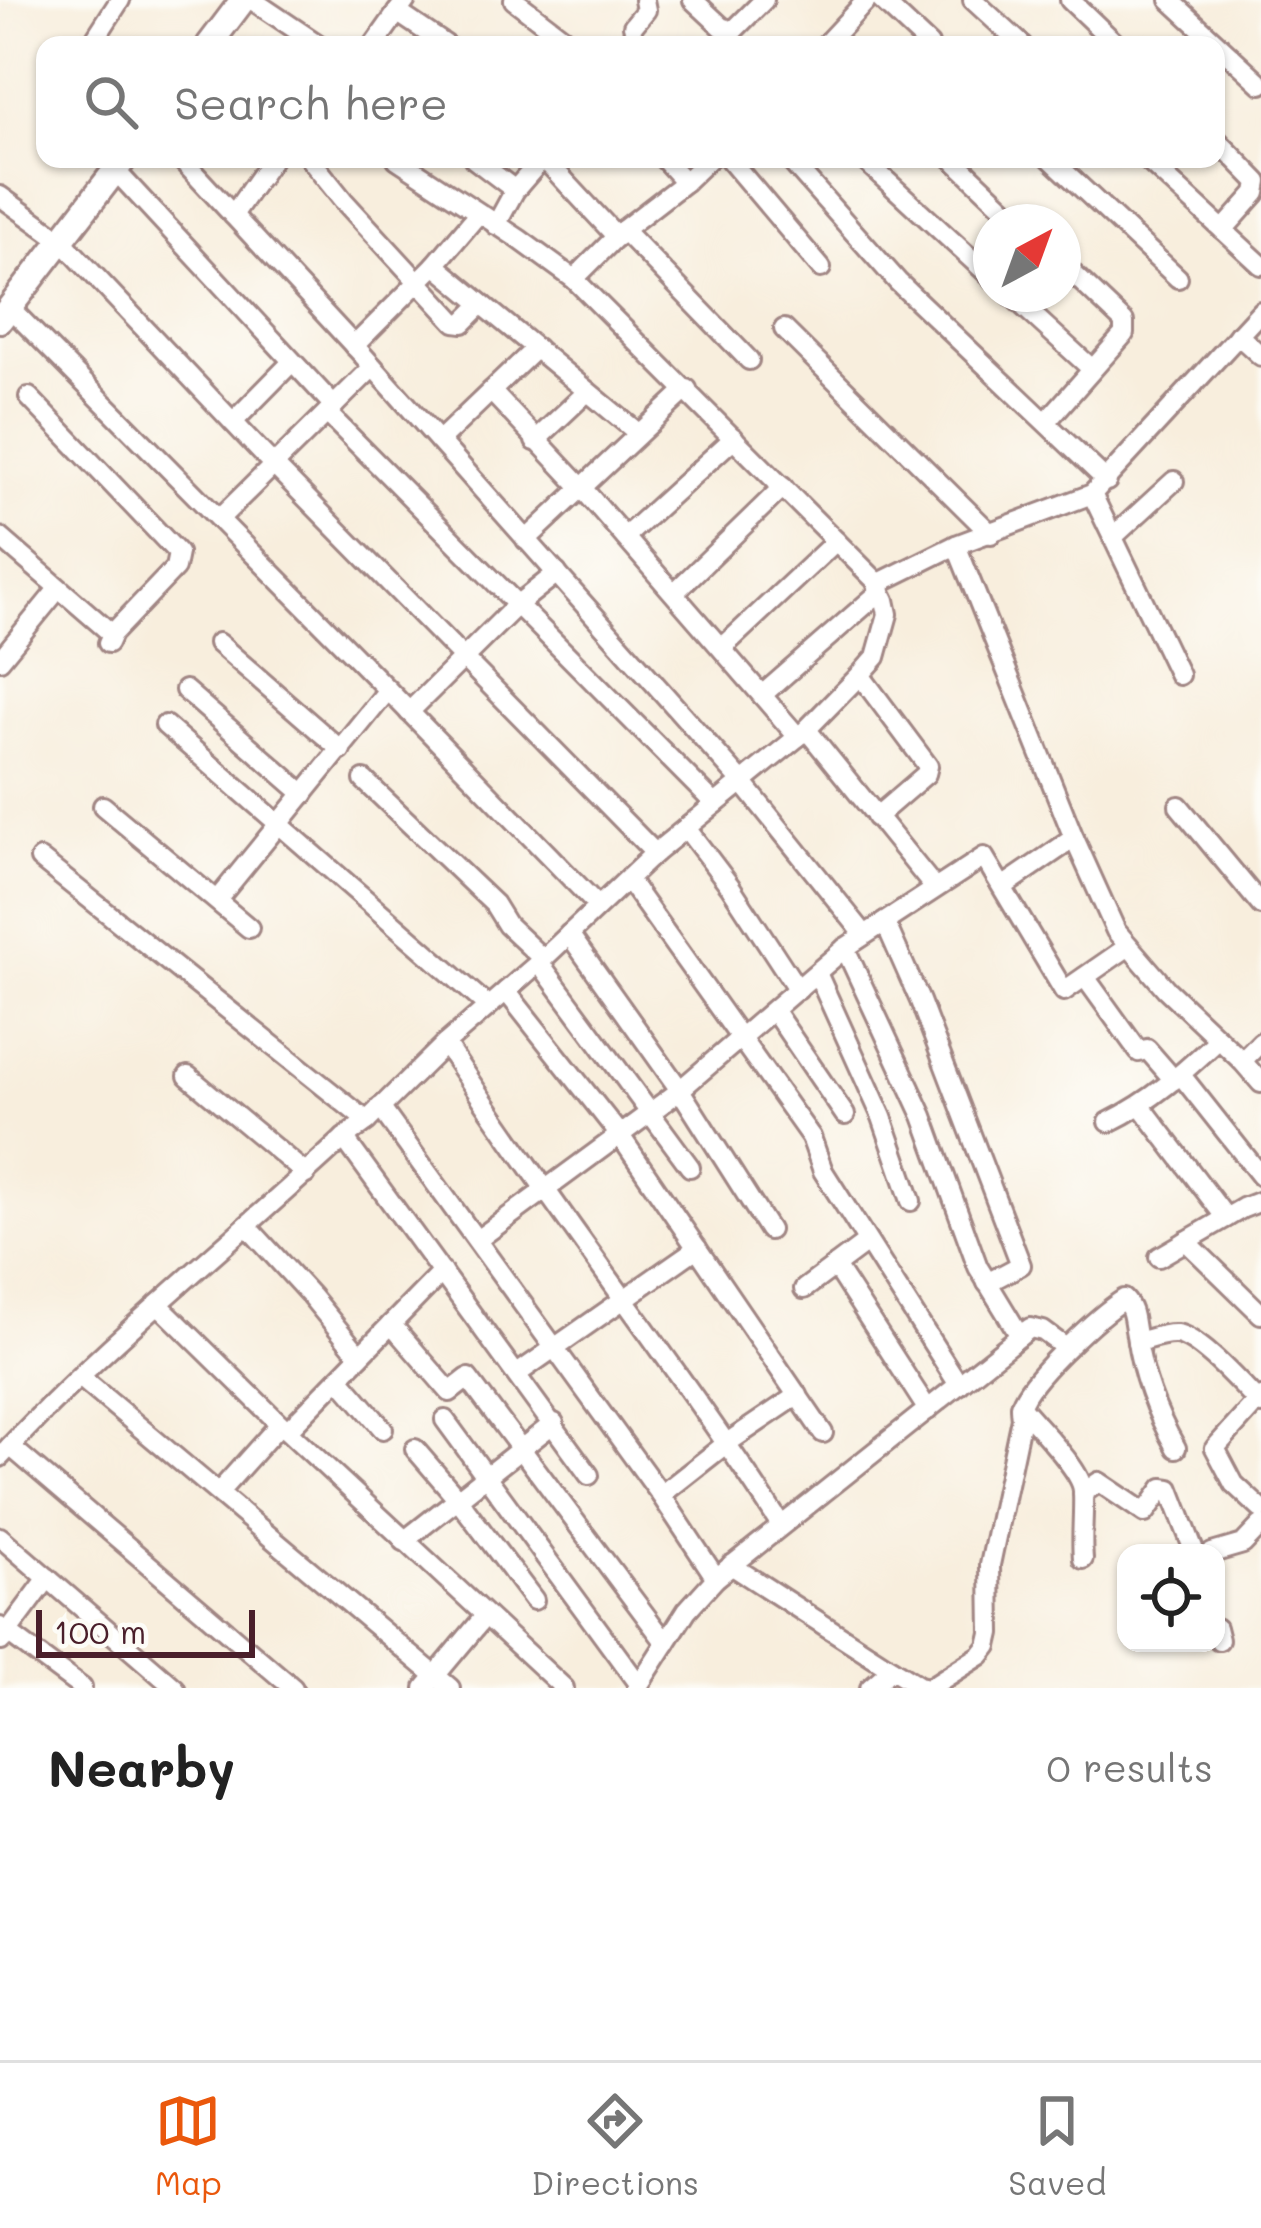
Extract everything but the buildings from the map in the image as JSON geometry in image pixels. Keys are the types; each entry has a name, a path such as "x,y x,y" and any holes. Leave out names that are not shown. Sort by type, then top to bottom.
{"street":[{"path":"97,36 120,0"},
{"path":"223,36 248,0 305,36"},
{"path":"514,0 561,36"},
{"path":"633,26 646,10 644,0"},
{"path":"692,0 733,32 764,0"},
{"path":"835,36 867,0"},
{"path":"881,0 919,36"},
{"path":"973,0 1012,36"},
{"path":"1070,0 1108,36"},
{"path":"1170,0 1209,36"},
{"path":"380,36 402,6 436,36"},
{"path":"1225,51 1261,84"},
{"path":"1223,230 1256,193 1258,182 1225,148"},
{"path":"117,168 5,313 219,519 598,906"},
{"path":"122,168 330,409 715,805"},
{"path":"189,168 355,346 742,782 865,934"},
{"path":"233,215 266,168"},
{"path":"318,168 459,324 482,304"},
{"path":"293,1688 6,1445 655,853 802,734 876,657 888,614 879,588 836,541 574,279 411,168"},
{"path":"486,168 515,190"},
{"path":"355,346 435,265 488,220 535,168"},
{"path":"552,168 749,359"},
{"path":"672,168 685,182"},
{"path":"574,279 700,168"},
{"path":"737,168 820,268"},
{"path":"796,168 898,282 1047,421 1100,488 1114,536 1179,675"},
{"path":"872,168 973,261"},
{"path":"962,168 1000,204"},
{"path":"1061,168 1178,278"},
{"path":"1156,168 1261,265"},
{"path":"0,196 61,240 232,422 655,853"},
{"path":"435,265 638,433"},
{"path":"1047,421 1126,328 1081,281"},
{"path":"762,695 879,588 956,545 1100,488 1261,310"},
{"path":"1030,312 1092,369"},
{"path":"784,329 991,534"},
{"path":"1238,334 1261,356"},
{"path":"439,441 536,348"},
{"path":"232,422 292,363"},
{"path":"219,519 373,367"},
{"path":"526,540 687,389"},
{"path":"490,391 584,489 934,887"},
{"path":"536,441 587,392"},
{"path":"0,537 110,639 175,568 178,553 29,397"},
{"path":"626,537 734,438"},
{"path":"1114,536 1174,481"},
{"path":"674,593 783,487"},
{"path":"722,648 836,541"},
{"path":"956,545 1116,931 1166,989 1261,1083"},
{"path":"409,712 518,604 557,573"},
{"path":"0,660 58,589"},
{"path":"218,644 340,750"},
{"path":"860,675 928,766 926,774 876,817"},
{"path":"184,690 304,794"},
{"path":"217,900 388,690"},
{"path":"165,725 488,1006"},
{"path":"364,780 494,904 541,961 690,1167"},
{"path":"103,806 249,928"},
{"path":"1179,806 1261,905"},
{"path":"686,828 798,990"},
{"path":"1004,886 1074,838"},
{"path":"477,1240 680,1090 845,948 984,856 1064,991 1129,946"},
{"path":"40,859 374,1114 477,1240 661,1496 724,1572 919,1686 929,1688 988,1646 992,1634 990,1565 1020,1406 1066,1348 1124,1299 1132,1307 1155,1407 1176,1448"},
{"path":"628,880 811,1137 823,1171 959,1385"},
{"path":"885,922 1021,1265 987,1283"},
{"path":"569,934 680,1090 769,1230"},
{"path":"845,948 923,1115 978,1268 1020,1336"},
{"path":"817,973 882,1117 911,1202"},
{"path":"1085,977 1139,1052 1147,1049 1178,1077 1261,1176"},
{"path":"506,991 619,1134 824,1432"},
{"path":"774,1012 845,1115"},
{"path":"1109,1122 1141,1106 1219,1039"},
{"path":"1242,1061 1261,1042"},
{"path":"446,1044 781,1525"},
{"path":"188,1076 306,1174"},
{"path":"1141,1106 1226,1218"},
{"path":"344,1138 589,1474"},
{"path":"1159,1257 1226,1218 1257,1207"},
{"path":"247,1226 359,1357"},
{"path":"1186,1241 1261,1314"},
{"path":"804,1289 867,1242"},
{"path":"517,1374 697,1248"},
{"path":"835,1266 928,1411"},
{"path":"219,1492 442,1272"},
{"path":"158,1304 564,1688"},
{"path":"391,1324 450,1392 468,1378 666,1643"},
{"path":"445,1420 638,1687 687,1610 781,1525 1030,1328 1043,1330 1066,1348"},
{"path":"1137,1342 1182,1335 1260,1401 1215,1448 1234,1484 1261,1509"},
{"path":"80,1377 437,1684 485,1616"},
{"path":"339,1378 383,1430"},
{"path":"661,1496 727,1442 798,1395"},
{"path":"1020,1406 1084,1487 1083,1559"},
{"path":"404,1541 554,1423"},
{"path":"415,1449 534,1600"},
{"path":"1083,1493 1100,1482 1144,1513 1163,1488 1170,1489 1191,1544"},
{"path":"1225,1549 1243,1544 1261,1525"},
{"path":"0,1538 175,1688"},
{"path":"48,1578 2,1634 82,1688"},
{"path":"870,1688 892,1669"}]}
